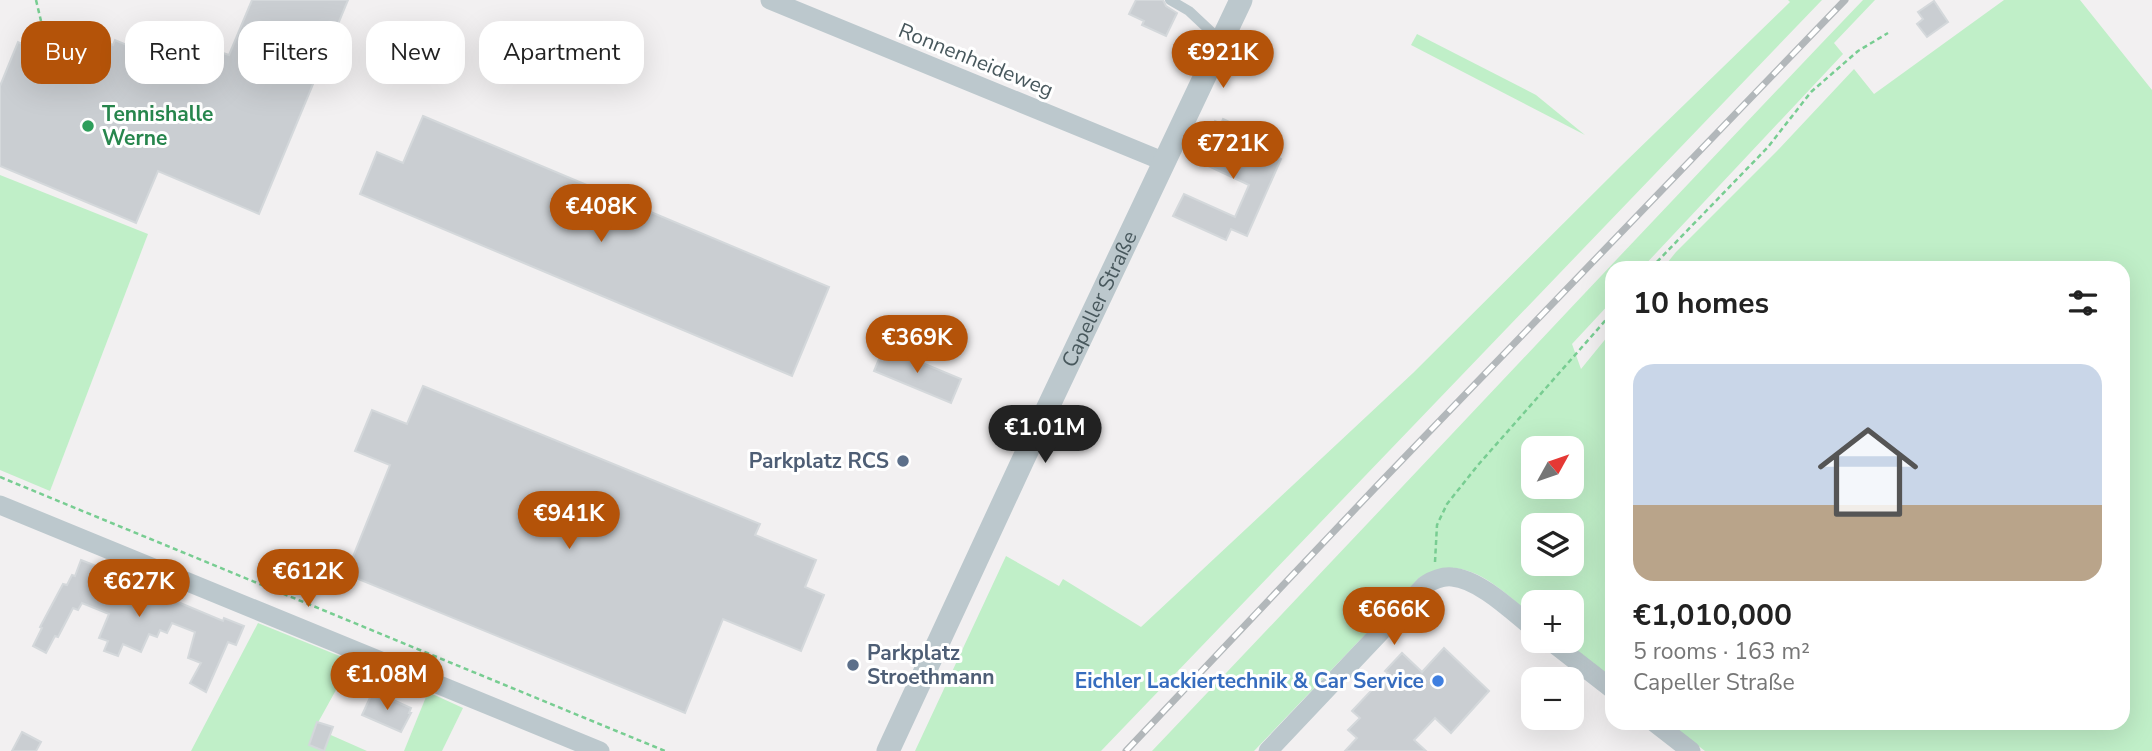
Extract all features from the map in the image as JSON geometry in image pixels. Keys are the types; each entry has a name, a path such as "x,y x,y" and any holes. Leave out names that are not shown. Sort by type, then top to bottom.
{"street":[{"name":"Ronnenheideweg","path":"770,0 1165,162"},
{"name":"Capeller Straße","path":"888,751 1241,0"},
{"path":"0,505 600,751"},
{"path":"1268,751 1425,585 1436,579 1451,577 1467,581 1484,590 1521,619"},
{"path":"1566,653 1605,684"},
{"path":"1664,730 1691,751"}],"lane":[{"path":"1170,0 1189,11 1222,41"}],"path":[{"path":"36,0 41,21"},
{"path":"1658,261 1768,147 1811,92 1858,51 1888,33"},
{"path":"1436,579 1434,547 1437,525 1447,505 1478,465 1605,321"},
{"path":"0,477 665,751"}],"green space":[{"path":"1788,0 1822,0 1101,751 915,751 1006,556 1059,586 1063,579 1141,627 1413,373 1790,2"},
{"path":"1863,0 1875,0 1834,43 1843,54 1649,261 1616,261"},
{"path":"2004,0 2080,0 2152,90 2152,751 1705,751 1678,730 2130,730 2130,261 1669,261 1854,69 1874,94"},
{"path":"1417,34 1536,95 1585,135 1411,45"},
{"path":"0,175 148,234 50,491 0,470"},
{"path":"1605,273 1605,309 1572,344 1581,369 1605,340 1605,672 1580,653 1584,653 1584,590 1521,590 1521,606 1474,573 1444,569 1420,577 1254,751 1152,751"},
{"path":"258,623 352,661 315,728 367,751 191,751"},
{"path":"428,692 463,708 442,751 404,751"}],"building":[{"path":"252,0 348,0 339,21 243,21"},
{"path":"1136,0 1163,0 1166,6 1177,13 1166,36 1142,25 1144,21 1129,14"},
{"path":"1934,1 1948,22 1927,37 1917,24 1923,19 1918,12"},
{"path":"238,33 238,84 313,84 259,214 158,171 136,223 0,166 0,86 18,42 21,43 21,84 111,84 111,44 115,40 125,44 125,84 224,84 224,53 229,55"},
{"path":"423,116 829,287 792,376 360,194 377,152 403,163"},
{"path":"1223,119 1258,136 1253,145 1281,159 1247,236 1231,229 1226,240 1173,216 1184,194 1235,217 1249,185 1204,164 1216,139 1209,135 1215,121 1221,124"},
{"path":"884,347 961,379 951,403 874,371"},
{"path":"423,386 760,524 755,535 816,560 805,587 824,595 801,651 723,619 685,713 346,574 390,465 355,451 372,410 407,424"},
{"path":"81,560 99,567 97,572 133,586 134,582 223,621 224,618 244,626 236,645 228,642 206,692 190,683 201,663 188,658 195,632 172,623 167,633 160,630 157,637 149,634 141,652 123,644 118,656 104,651 108,641 99,638 109,614 82,603 78,610 73,608 46,653 33,646 63,584 67,585 72,575 75,576"},
{"path":"1444,648 1489,691 1451,733 1435,718 1414,740 1426,751 1345,751 1357,738 1348,730 1360,718 1352,711 1388,673 1385,671 1402,653 1422,672"},
{"path":"373,691 411,708 401,732 362,715"},
{"path":"317,722 333,727 324,751 309,745"},
{"path":"22,732 41,742 36,751 12,751"}],"railway":[{"path":"1126,751 1845,0"}],"place":[{"name":"Tennishalle Werne","path":"88,126"},
{"name":"Parkplatz RCS","path":"903,461"},
{"name":"Parkplatz Stroethmann","path":"853,665"},
{"name":"Eichler Lackiertechnik & Car Service","path":"1438,681"}]}
